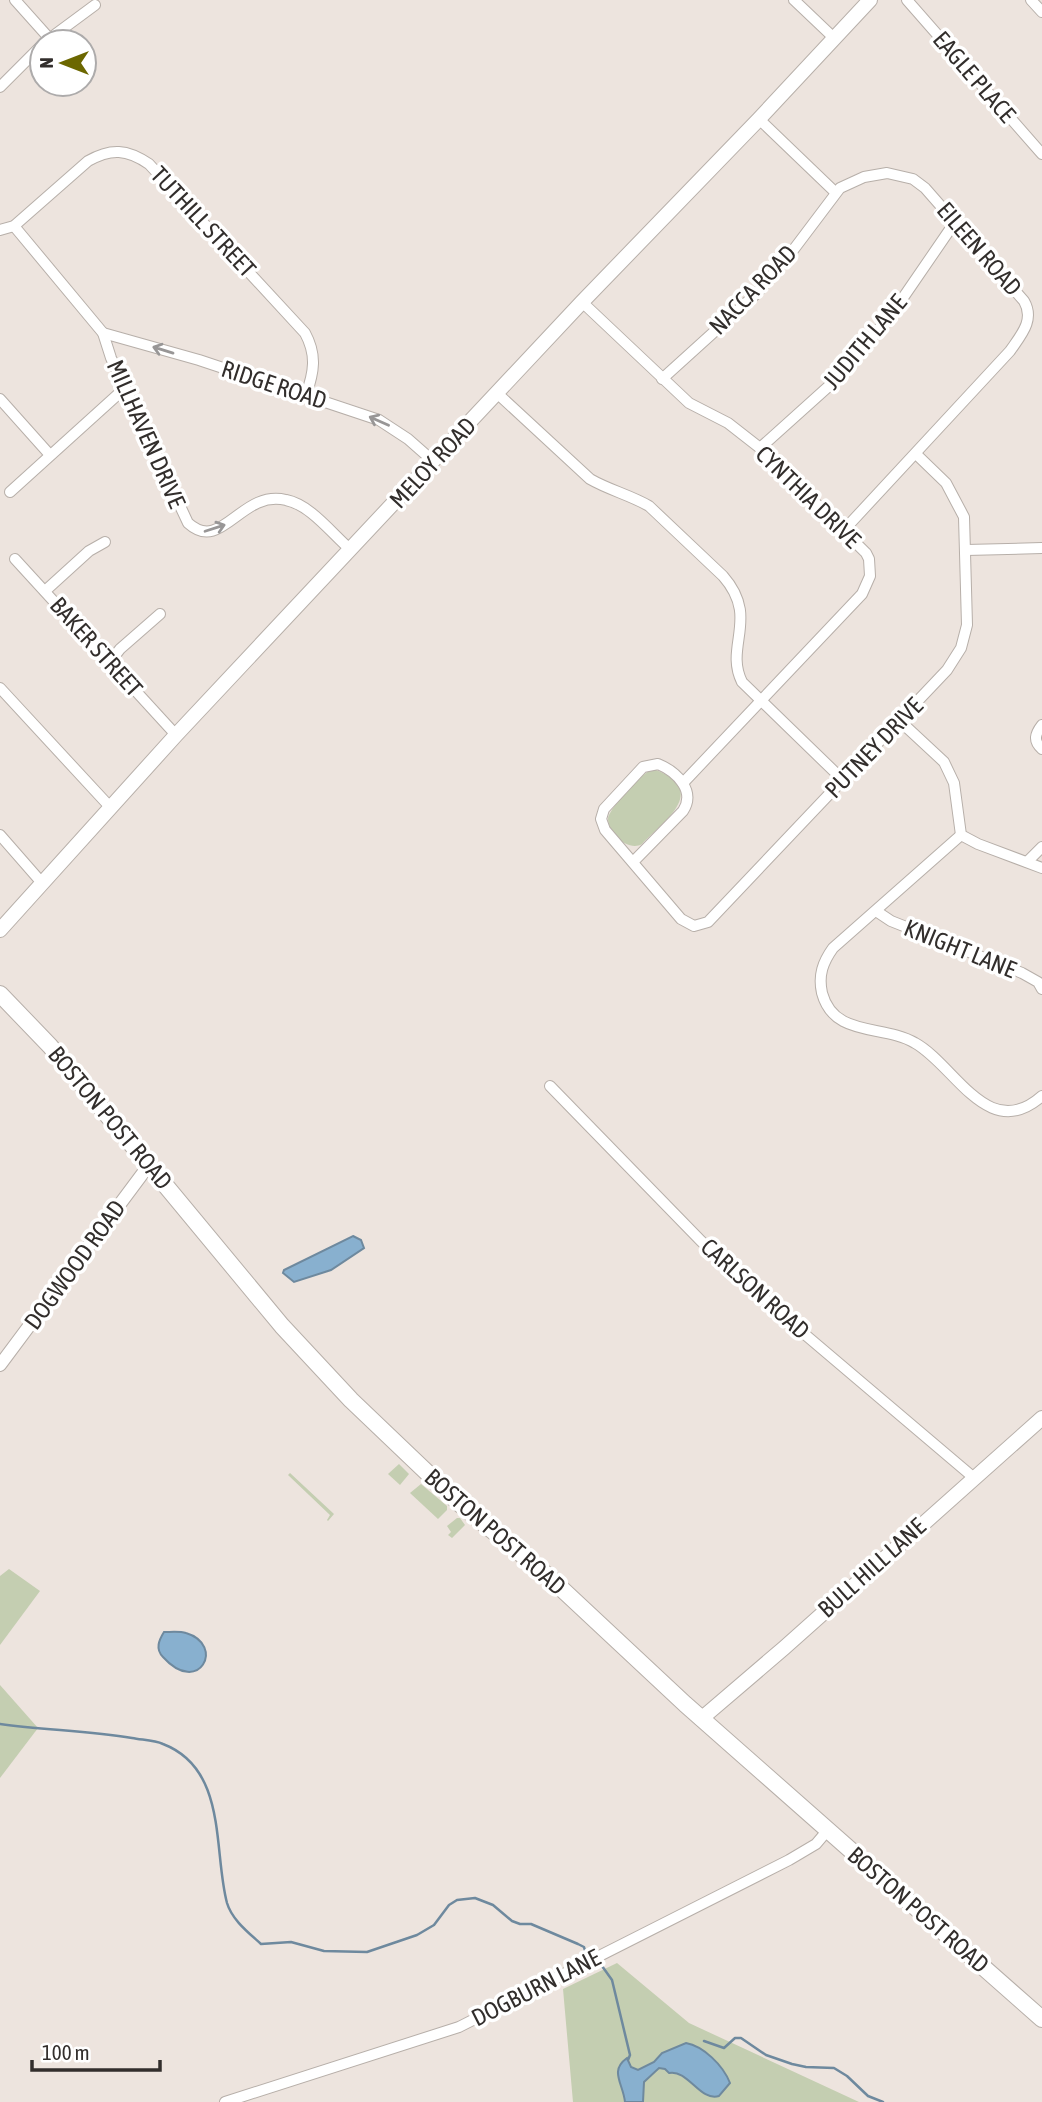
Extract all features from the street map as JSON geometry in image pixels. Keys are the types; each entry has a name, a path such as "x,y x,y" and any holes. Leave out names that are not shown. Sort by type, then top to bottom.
{"main road":[{"name":"MELOY ROAD","path":"0,930 176,735 870,0"},
{"name":"BOSTON POST ROAD","path":"0,994 50,1046 282,1326 351,1400 460,1504 548,1576 701,1718 1042,2019"},
{"name":"BULL HILL LANE","path":"701,1718 784,1648 1042,1418"}],"street":[{"path":"15,0 35,28"},
{"path":"793,0 834,38"},
{"name":"EAGLE PLACE","path":"907,0 1042,154"},
{"path":"1031,0 1042,12"},
{"path":"64,28 95,5"},
{"path":"0,87 28,59"},
{"path":"759,119 835,192"},
{"name":"TUTHILL STREET","path":"0,230 14,226 99,155 118,150 137,156 149,164 305,333 314,352 314,364 306,395"},
{"name":"EILEEN ROAD","path":"835,192 845,184 864,177 887,173 913,179 925,188 1024,301 1029,313 1029,321 1010,351 844,530"},
{"name":"NACCA ROAD","path":"662,379 757,293 794,249 835,192"},
{"name":"JUDITH LANE","path":"760,448 839,377 896,308 955,222"},
{"name":"MILLHAVEN DRIVE","path":"14,226 103,332 111,358 185,519 192,527 201,531 213,531 254,503 269,498 286,500 303,508 351,550"},
{"name":"CYNTHIA DRIVE","path":"582,302 689,403 728,423 760,448 844,530 869,559 869,584 862,594 683,783"},
{"name":"RIDGE ROAD","path":"103,332 379,420 408,439 433,461"},
{"path":"10,492 125,388"},
{"path":"498,394 590,479 649,506 732,586 740,610 738,674 741,681 844,780"},
{"path":"0,399 50,455"},
{"name":"PUTNEY DRIVE","path":"634,862 681,919 694,926 704,925 901,722 947,670 961,648 967,617 965,523 960,505 946,483 916,454"},
{"path":"45,591 89,551 105,542"},
{"path":"966,550 1042,548"},
{"name":"BAKER STREET","path":"15,559 176,735"},
{"path":"110,662 120,649 160,614"},
{"path":"0,688 111,808"},
{"path":"901,722 944,762 954,783 961,835"},
{"path":"1042,725 1036,733 1036,740 1042,749"},
{"path":"648,764 664,766 683,783 688,793 685,808 634,862 603,825 601,819 604,809 648,764"},
{"path":"0,835 42,883"},
{"path":"961,835 1042,869"},
{"path":"961,835 944,847 833,948 821,970 824,999 834,1014 847,1024 914,1042 977,1100 990,1107 1020,1109 1042,1096"},
{"path":"1027,862 1042,847"},
{"name":"KNIGHT LANE","path":"876,911 891,921 1022,973 1038,982 1042,989"},
{"name":"CARLSON ROAD","path":"550,1086 701,1241 782,1315 973,1477"},
{"name":"DOGWOOD ROAD","path":"0,1365 149,1165"},
{"name":"DOGBURN LANE","path":"225,2102 459,2026 789,1860 816,1844 827,1830"}],"green space":[{"path":"656,770 672,778 679,787 681,797 670,816 642,844 631,846 615,836 609,825 609,815 636,781 649,771"},
{"path":"399,1464 409,1474 400,1485 388,1474"},
{"path":"290,1473 334,1514 328,1521 330,1515 288,1475"},
{"path":"421,1484 447,1506 447,1510 438,1519 410,1493"},
{"path":"457,1518 465,1525 452,1538 448,1535 451,1532 447,1526"},
{"path":"9,1569 40,1591 0,1645 0,1576"},
{"path":"0,1685 38,1728 0,1778"},
{"path":"617,1963 689,2023 859,2102 573,2102 563,1989"}],"water":[{"path":"353,1236 361,1240 364,1248 331,1270 294,1282 283,1273 284,1270"},
{"path":"164,1632 184,1632 198,1639 206,1656 203,1664 197,1670 187,1672 176,1668 163,1657 158,1648"},
{"path":"686,2043 706,2052 727,2076 730,2083 719,2096 712,2097 682,2076 659,2068 644,2082 643,2102 625,2102 618,2073 627,2058 631,2067 638,2070 654,2062 662,2053"}],"waterway":[{"path":"0,1724 152,1741 184,1756 198,1772 208,1792 214,1813 229,1909 241,1926 261,1944 291,1942 324,1951 367,1952 417,1935 434,1925 449,1905 457,1900 475,1898 493,1905 512,1921 531,1924 584,1947 587,1958"},
{"path":"590,1964 602,1966 612,1980 630,2055 628,2060"},
{"path":"704,2041 724,2048 735,2038 741,2038 766,2055 792,2064 834,2068 868,2096 883,2102"}]}
